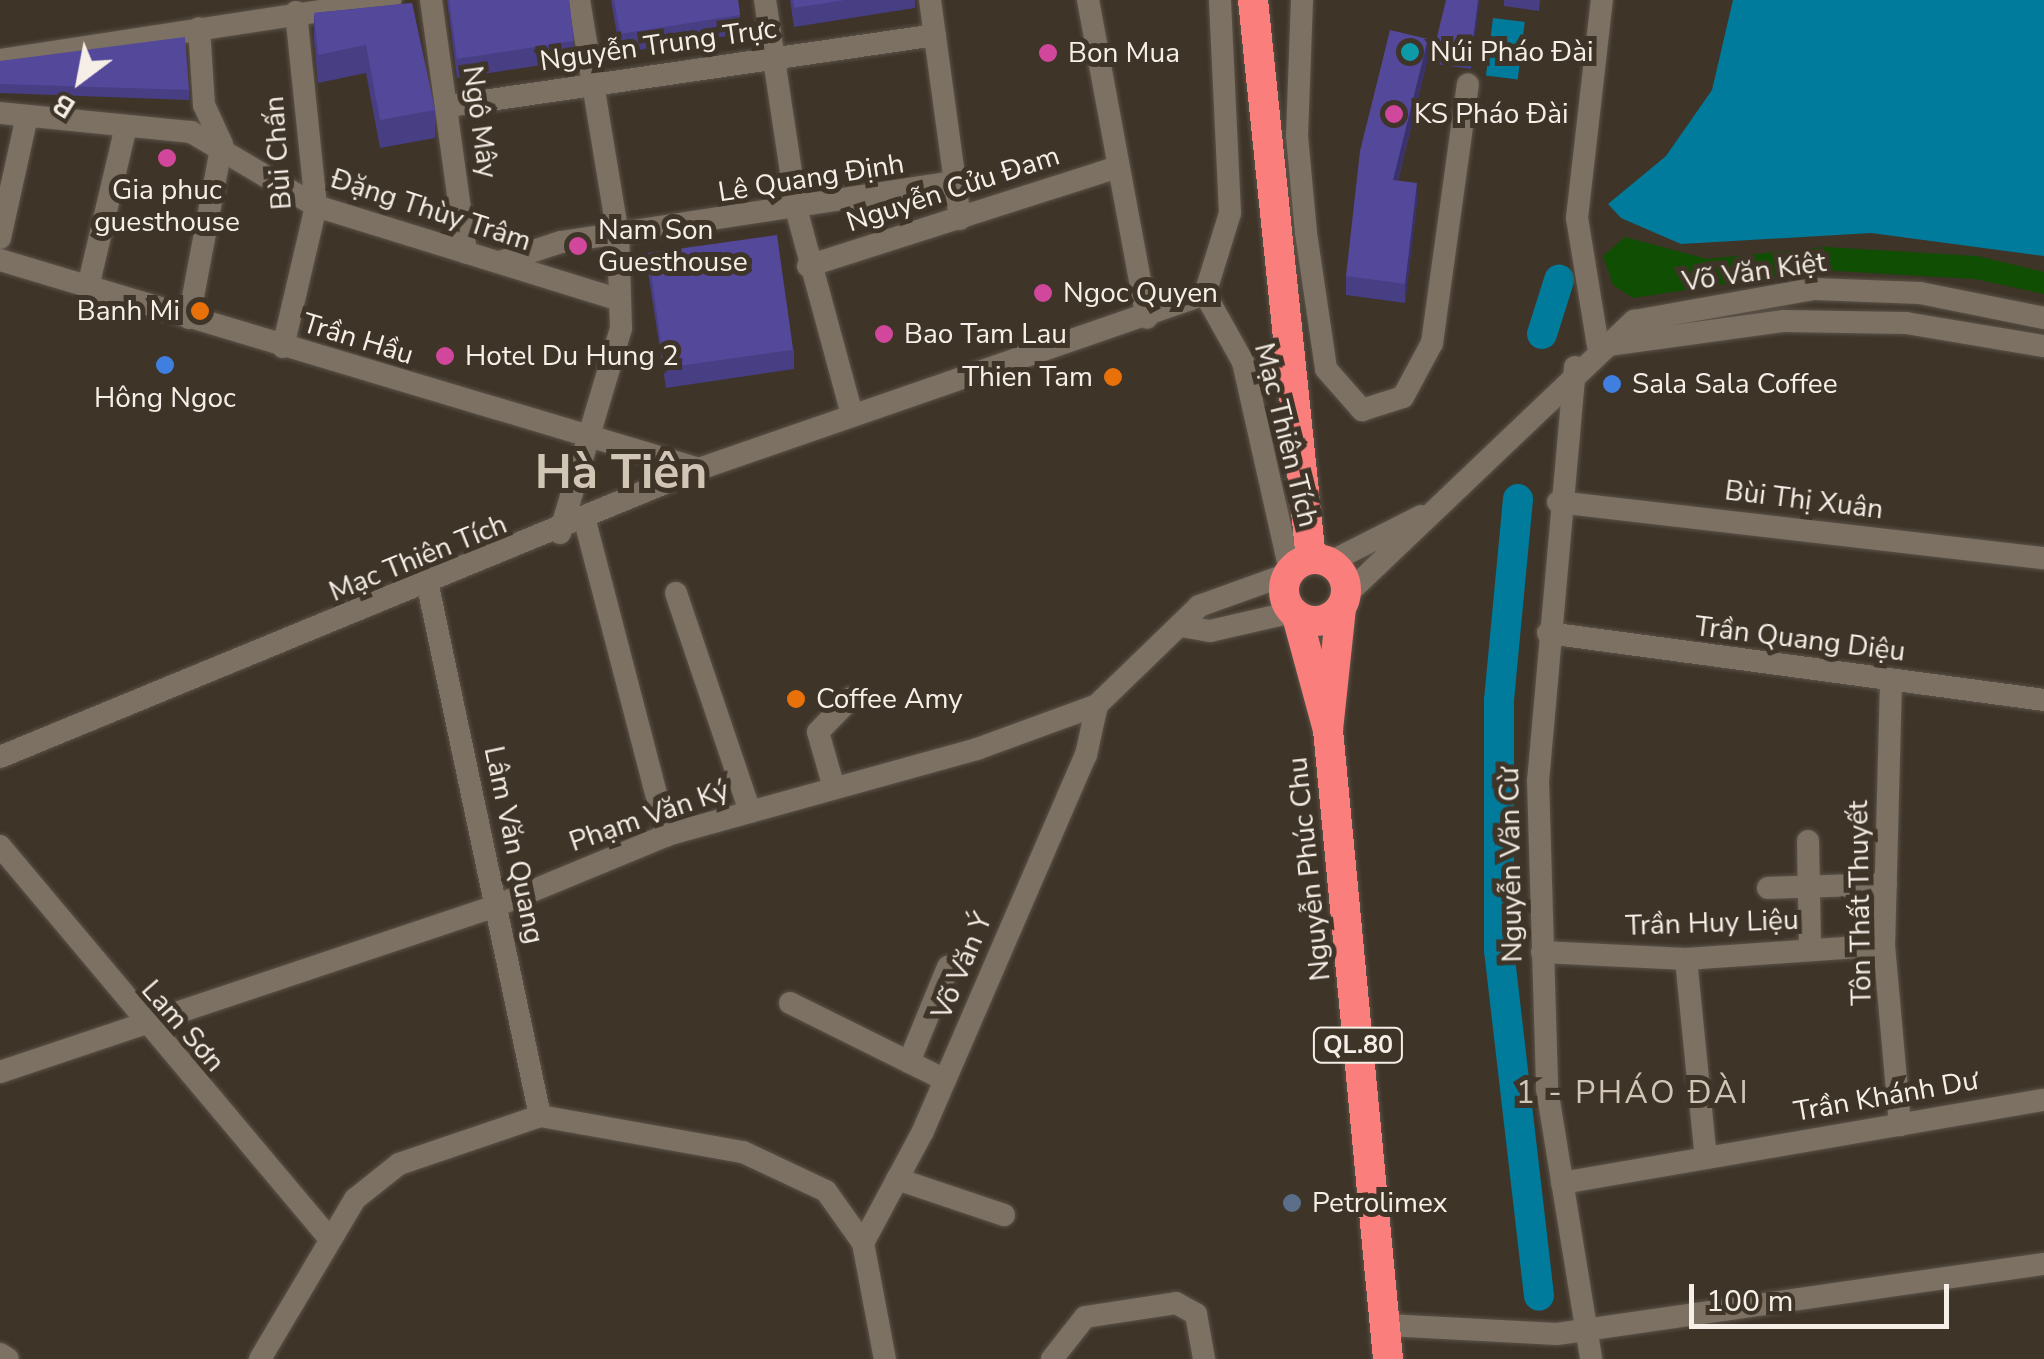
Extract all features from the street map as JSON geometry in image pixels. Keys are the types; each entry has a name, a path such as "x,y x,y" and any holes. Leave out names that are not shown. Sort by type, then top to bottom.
{"highway":[{"path":"1253,0 1305,566 1344,601 1316,622 1295,614"},
{"name":"Nguyễn Phúc Chu","path":"1305,566 1295,614 1328,730 1388,1359"},
{"name":"Nguyễn Phúc Chu","path":"1328,730 1344,601"}],"street":[{"path":"0,60 390,0"},
{"name":"Ngô Mây","path":"431,0 449,106 466,253"},
{"path":"560,533 593,442 620,300 618,235 578,0"},
{"path":"765,0 808,266 852,415"},
{"path":"930,0 960,220"},
{"path":"1088,0 1115,168 1147,318"},
{"path":"1205,294 1230,212 1220,0"},
{"path":"1302,0 1301,178 1326,369 1342,397 1382,409 1404,397 1432,343 1468,84"},
{"path":"1598,346 1577,218 1602,0"},
{"name":"Bùi Chấn","path":"282,347 316,206 296,12"},
{"path":"188,318 222,144 204,105 199,28"},
{"name":"Nguyễn Trung Trực","path":"449,106 935,35"},
{"name":"Đặng Thùy Trâm","path":"0,113 126,126 222,144 316,206 620,300"},
{"path":"0,238 27,116"},
{"path":"88,287 126,126"},
{"name":"Nguyễn Cửu Đam","path":"808,266 1115,168"},
{"path":"1271,189 1301,178"},
{"name":"Lê Quang Định","path":"500,262 618,235 797,212 954,182"},
{"name":"Trần Hầu","path":"0,260 593,442 699,469"},
{"name":"Võ Văn Kiệt","path":"1344,601 1421,516 1598,346 1634,320 1814,289 1920,292 2044,318"},
{"name":"Mạc Thiên Tích","path":"0,757 560,533 699,469 1147,318 1205,294 1243,362 1305,566"},
{"name":"Võ Văn Kiệt","path":"1598,346 1784,320 1906,323 2044,346"},
{"name":"Nguyễn Văn Cừ","path":"1576,367 1558,502 1548,633 1542,952 1562,1183 1591,1359"},
{"name":"Bùi Thị Xuân","path":"1558,502 2044,558"},
{"name":"Võ Văn Kiệt","path":"1305,566 1421,516"},
{"path":"585,521 667,835"},
{"name":"Phạm Văn Ký","path":"0,1072 144,1027 496,906 667,835 834,788 1097,704 1199,606 1305,566"},
{"name":"Lâm Văn Quang","path":"428,586 540,1116"},
{"path":"676,593 750,812"},
{"path":"1181,626 1210,631 1295,614"},
{"name":"Trần Quang Diệu","path":"1548,633 2044,700"},
{"name":"Tôn Thất Thuyết","path":"1892,681 1884,945 1900,1124"},
{"path":"834,788 818,732 851,698"},
{"name":"Võ Văn Ý","path":"863,1243 945,1080 1086,755 1097,704"},
{"path":"1808,840 1810,950"},
{"name":"Lam Sơn","path":"0,846 144,1027 328,1238"},
{"path":"1768,888 1886,884"},
{"name":"Trần Huy Liệu","path":"1542,952 1686,960 1884,945"},
{"path":"1686,960 1706,1158"},
{"path":"909,1062 948,967"},
{"path":"790,1003 945,1080"},
{"name":"Trần Khánh Dư","path":"1562,1183 2044,1100"},
{"path":"260,1359 328,1238 356,1199 400,1164 540,1116 669,1134 792,1170 826,1191 863,1243 885,1359"},
{"path":"898,1178 1004,1215"},
{"path":"1387,1326 1586,1332 2044,1264"},
{"path":"1052,1359 1085,1317 1176,1303 1196,1314 1204,1359"},
{"path":"0,1354 8,1359"}],"green space":[{"path":"1625,237 1707,259 1826,247 1977,256 2044,272 2044,294 1975,279 1819,270 1633,298 1613,285 1603,256"}],"water":[{"path":"1733,0 2044,0 2044,256 1871,233 1681,244 1621,218 1608,204 1666,156 1712,90"},
{"path":"1493,18 1525,22 1518,79 1486,76"}],"building":[{"path":"449,0 569,0 574,41 457,59"},
{"path":"614,0 738,0 740,15 620,34"},
{"path":"793,0 845,0 794,8"},
{"path":"1446,0 1478,0 1471,54 1434,49"},
{"path":"412,3 435,110 380,120 366,45 318,55 314,13"},
{"path":"1390,30 1428,39 1393,180 1417,183 1405,284 1346,276 1360,151"},
{"path":"185,37 189,90 0,84 0,61"},
{"path":"777,235 793,350 664,368 648,253"}],"waterway":[{"path":"1542,334 1559,280"},
{"path":"1518,499 1499,701 1499,950 1539,1296"}],"place":[{"name":"Núi Pháo Đài","path":"1410,52"},
{"name":"Bon Mua","path":"1048,53"},
{"name":"KS Pháo Đài","path":"1394,114"},
{"name":"Gia phuc guesthouse","path":"167,158"},
{"name":"Nam Son Guesthouse","path":"578,246"},
{"name":"Ngoc Quyen","path":"1043,293"},
{"name":"Banh Mi","path":"200,311"},
{"name":"Bao Tam Lau","path":"884,334"},
{"name":"Hotel Du Hung 2","path":"445,356"},
{"name":"Hông Ngoc","path":"165,365"},
{"name":"Thien Tam","path":"1113,377"},
{"name":"Sala Sala Coffee","path":"1612,384"},
{"name":"Coffee Amy","path":"796,699"},
{"name":"Petrolimex","path":"1292,1203"}],"district":[{"name":"Hà Tiên","path":"621,473"},
{"name":"1 - PHÁO ĐÀI","path":"1633,1093"}]}
